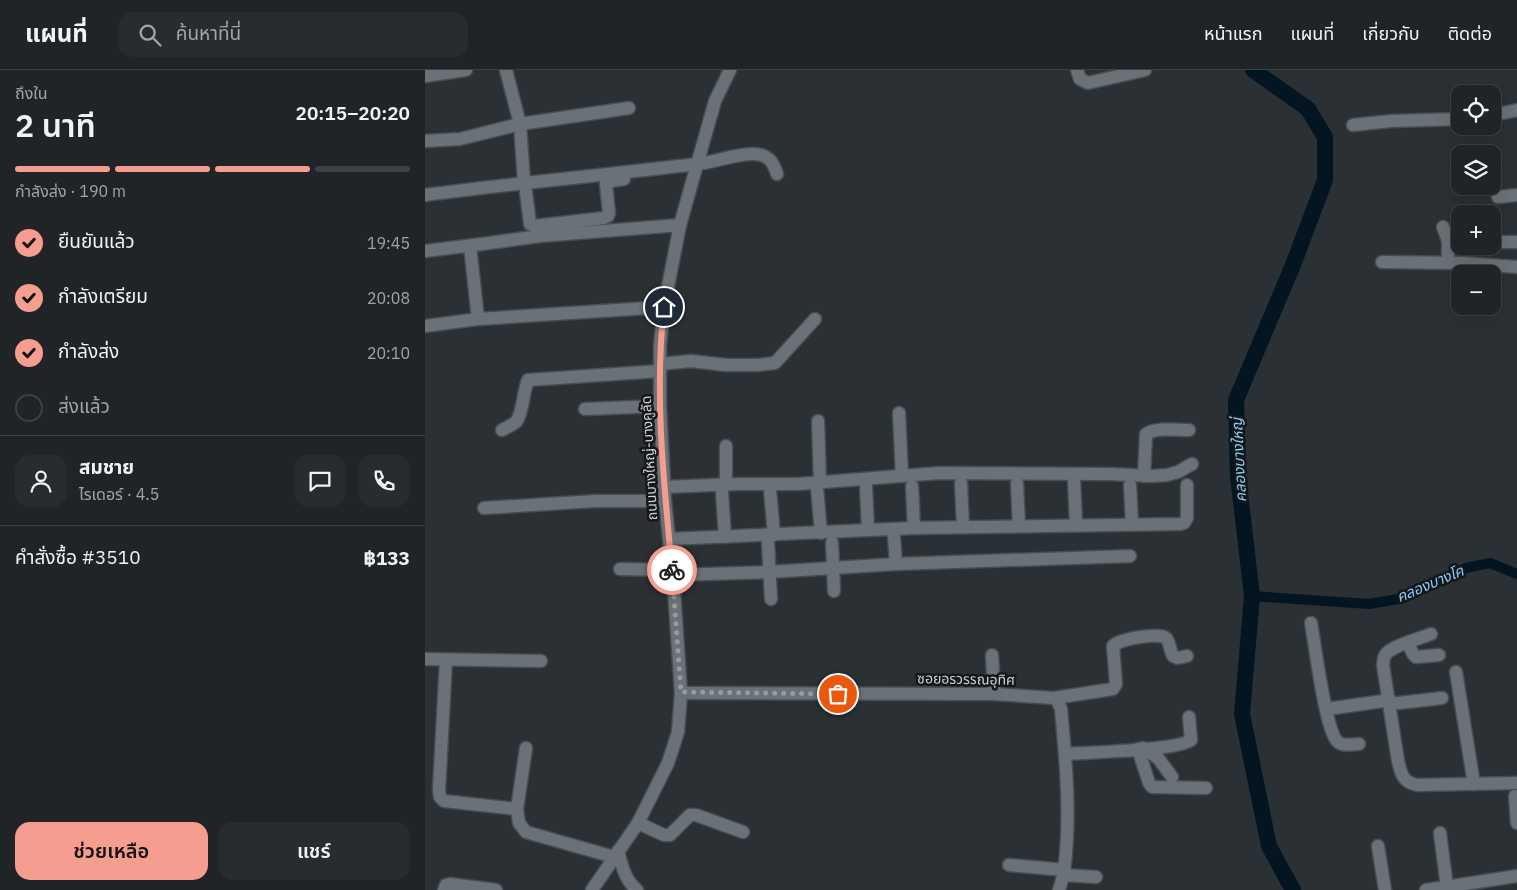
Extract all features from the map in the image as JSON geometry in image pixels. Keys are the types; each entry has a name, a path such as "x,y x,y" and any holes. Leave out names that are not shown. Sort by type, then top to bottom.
{"street":[{"path":"425,76 466,70"},
{"path":"506,70 520,124 530,224 534,226 604,218 609,213 607,184 609,181 671,173 675,170 676,165"},
{"name":"ถนนบางใหญ่-บางคูลัด","path":"592,890 638,823 674,747 679,732 681,692 673,573 665,502 660,406 660,368 664,307 680,225 715,101 730,70"},
{"path":"1077,70 1080,79 1088,83 1145,70"},
{"path":"425,141 460,139 520,124 629,108"},
{"path":"1501,113 1517,110"},
{"path":"1353,124 1451,119"},
{"path":"425,195 525,187 676,165 697,164 753,154 764,156 773,163 777,174"},
{"path":"1498,197 1517,196"},
{"path":"425,251 540,236 680,225"},
{"path":"1443,227 1449,241 1448,263"},
{"path":"1501,242 1517,242"},
{"path":"470,246 478,319"},
{"path":"1382,262 1517,267"},
{"path":"425,326 478,319 664,307"},
{"path":"502,430 516,422 521,412 524,390 528,380 660,368 691,361 726,365 775,363 815,319"},
{"path":"585,409 660,406"},
{"path":"899,414 902,476"},
{"path":"819,421 821,533"},
{"path":"1144,476 1146,434 1158,430 1189,430"},
{"path":"725,537 724,489 726,446"},
{"path":"665,487 724,489 798,484 819,485 902,476 963,473 1167,476 1192,464"},
{"path":"1073,480 1075,524"},
{"path":"961,483 963,527"},
{"path":"1017,483 1019,526"},
{"path":"1130,485 1132,524"},
{"path":"669,539 725,537 771,539 821,533 915,528 1184,523 1187,518 1187,485"},
{"path":"866,486 867,530"},
{"path":"912,486 915,528"},
{"path":"770,490 771,539 769,572 771,599"},
{"path":"484,508 596,501 665,502"},
{"path":"894,537 896,564"},
{"path":"832,542 834,591"},
{"path":"620,569 673,573 769,572 896,564 1130,556"},
{"path":"1311,623 1327,710 1336,740 1344,744 1359,744"},
{"path":"1431,634 1387,652 1384,657 1383,666 1402,776 1406,781 1417,785 1517,783"},
{"name":"ซอยอรวรรณอุทิศ","path":"681,692 994,694 1054,698 1113,689 1116,684 1113,649 1116,642 1160,635 1167,639 1173,656 1178,658 1187,656"},
{"path":"1408,643 1416,657 1439,655"},
{"path":"992,655 994,694"},
{"path":"425,659 541,661"},
{"path":"446,660 440,797 444,801 517,809"},
{"path":"1456,672 1474,784"},
{"path":"1054,698 1061,709 1069,809 1064,872 1059,890"},
{"path":"1327,710 1442,698"},
{"path":"1065,754 1140,749 1189,742 1191,740 1189,718"},
{"path":"526,748 517,809 519,824 526,832 616,854 631,885 637,890"},
{"path":"1140,749 1158,758 1173,777"},
{"path":"1140,749 1149,783 1152,787 1206,788"},
{"path":"1515,796 1517,823"},
{"path":"638,823 664,835 670,834 690,815 696,815 743,832"},
{"path":"1441,833 1447,887"},
{"path":"1378,846 1385,890"},
{"path":"1009,865 1097,877"},
{"path":"1426,890 1517,876"},
{"path":"444,890 446,885 450,884 496,890"}],"waterway":[{"name":"คลองบางใหญ่","path":"1253,70 1308,109 1325,137 1325,180 1293,265 1236,400 1238,476 1252,596 1242,714 1269,846 1293,890"},
{"name":"คลองบางโค","path":"1252,596 1369,604 1404,598 1466,568 1490,563 1517,574"}],"way so far":[{"path":"672,570 681,692 838,694"}],"route":[{"path":"664,307 660,345 660,406 665,502 672,570"}]}
